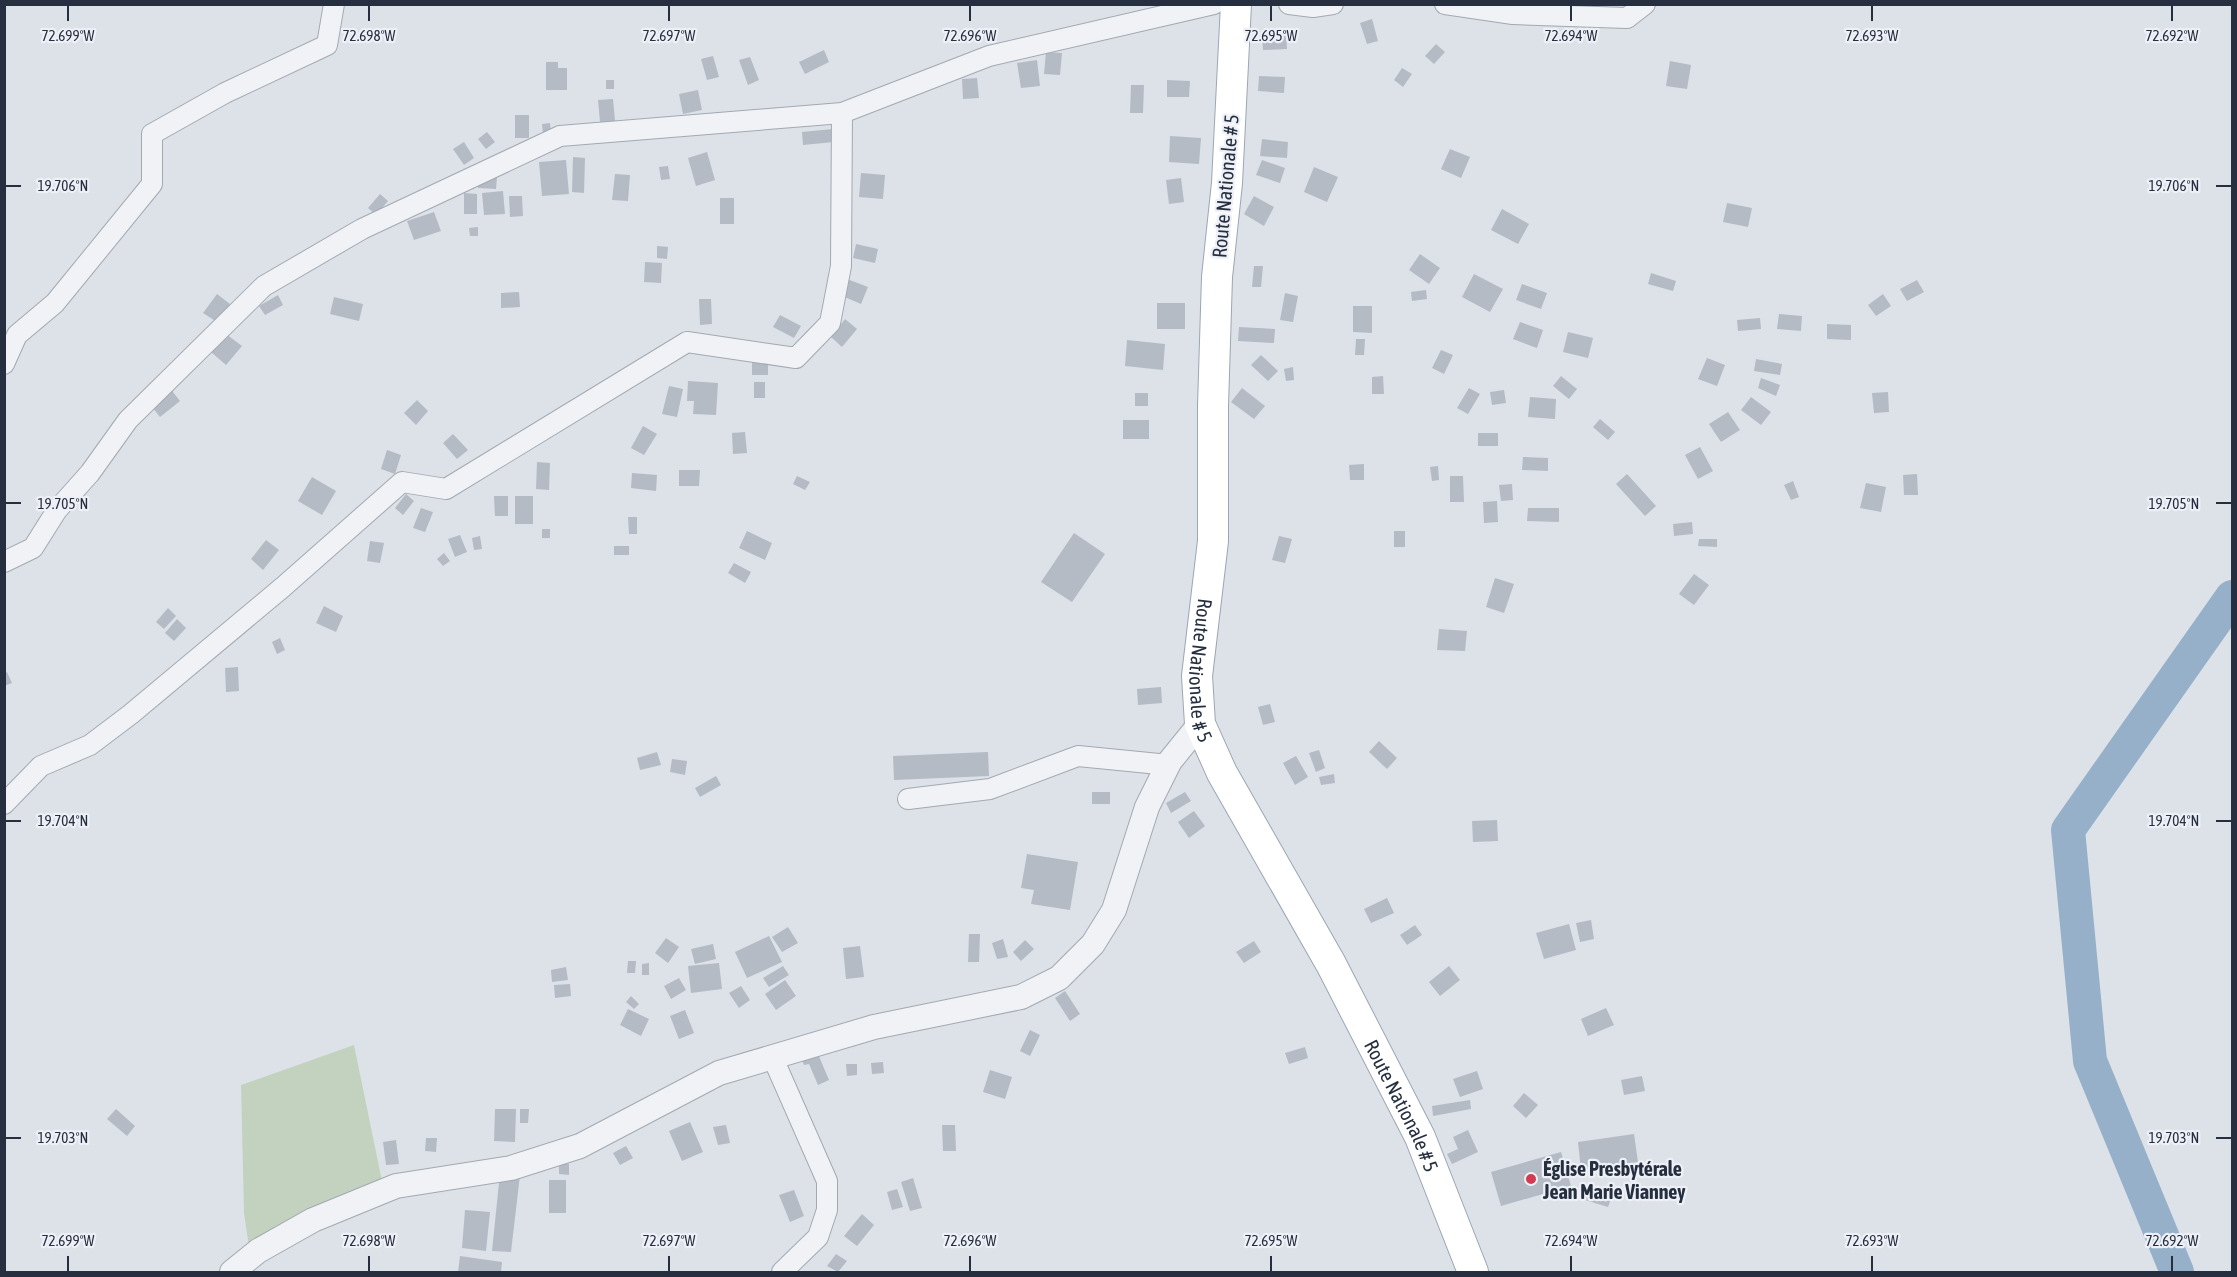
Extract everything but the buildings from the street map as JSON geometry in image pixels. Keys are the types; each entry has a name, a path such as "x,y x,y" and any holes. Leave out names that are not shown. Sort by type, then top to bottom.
{"main road":[{"name":"Route Nationale # 5","path":"1236,4 1227,183 1217,277 1213,406 1214,541 1197,676 1200,724 1222,773 1331,964 1420,1137 1473,1272"}],"street":[{"path":"4,364 17,335 55,303 152,184 152,134 225,93 327,45 334,4"},
{"path":"4,562 33,548 57,510 90,472 128,420 264,286 362,229 560,136 842,112 989,56 1214,4"},
{"path":"1289,4 1313,7 1333,4"},
{"path":"1445,4 1513,14 1627,18 1645,4"},
{"path":"4,804 41,766 90,745 131,714 283,587 402,482 446,489 687,342 796,358 830,323 841,266 842,112"},
{"path":"232,1272 258,1251 334,1211 396,1186 511,1168 580,1146 719,1073 874,1027 1021,997 1059,978 1093,944 1114,910 1147,807 1169,765 1200,724"},
{"path":"908,799 990,789 1078,756 1169,765"},
{"path":"772,1056 827,1181 827,1210 818,1237 782,1272"}],"green space":[{"path":"354,1045 382,1181 249,1247 244,1213 241,1085"}],"waterway":[{"path":"2177,1272 2090,1061 2068,830 2232,597"}],"place":[{"name":"Église Presbytérale Jean Marie Vianney","path":"1531,1179"}]}
